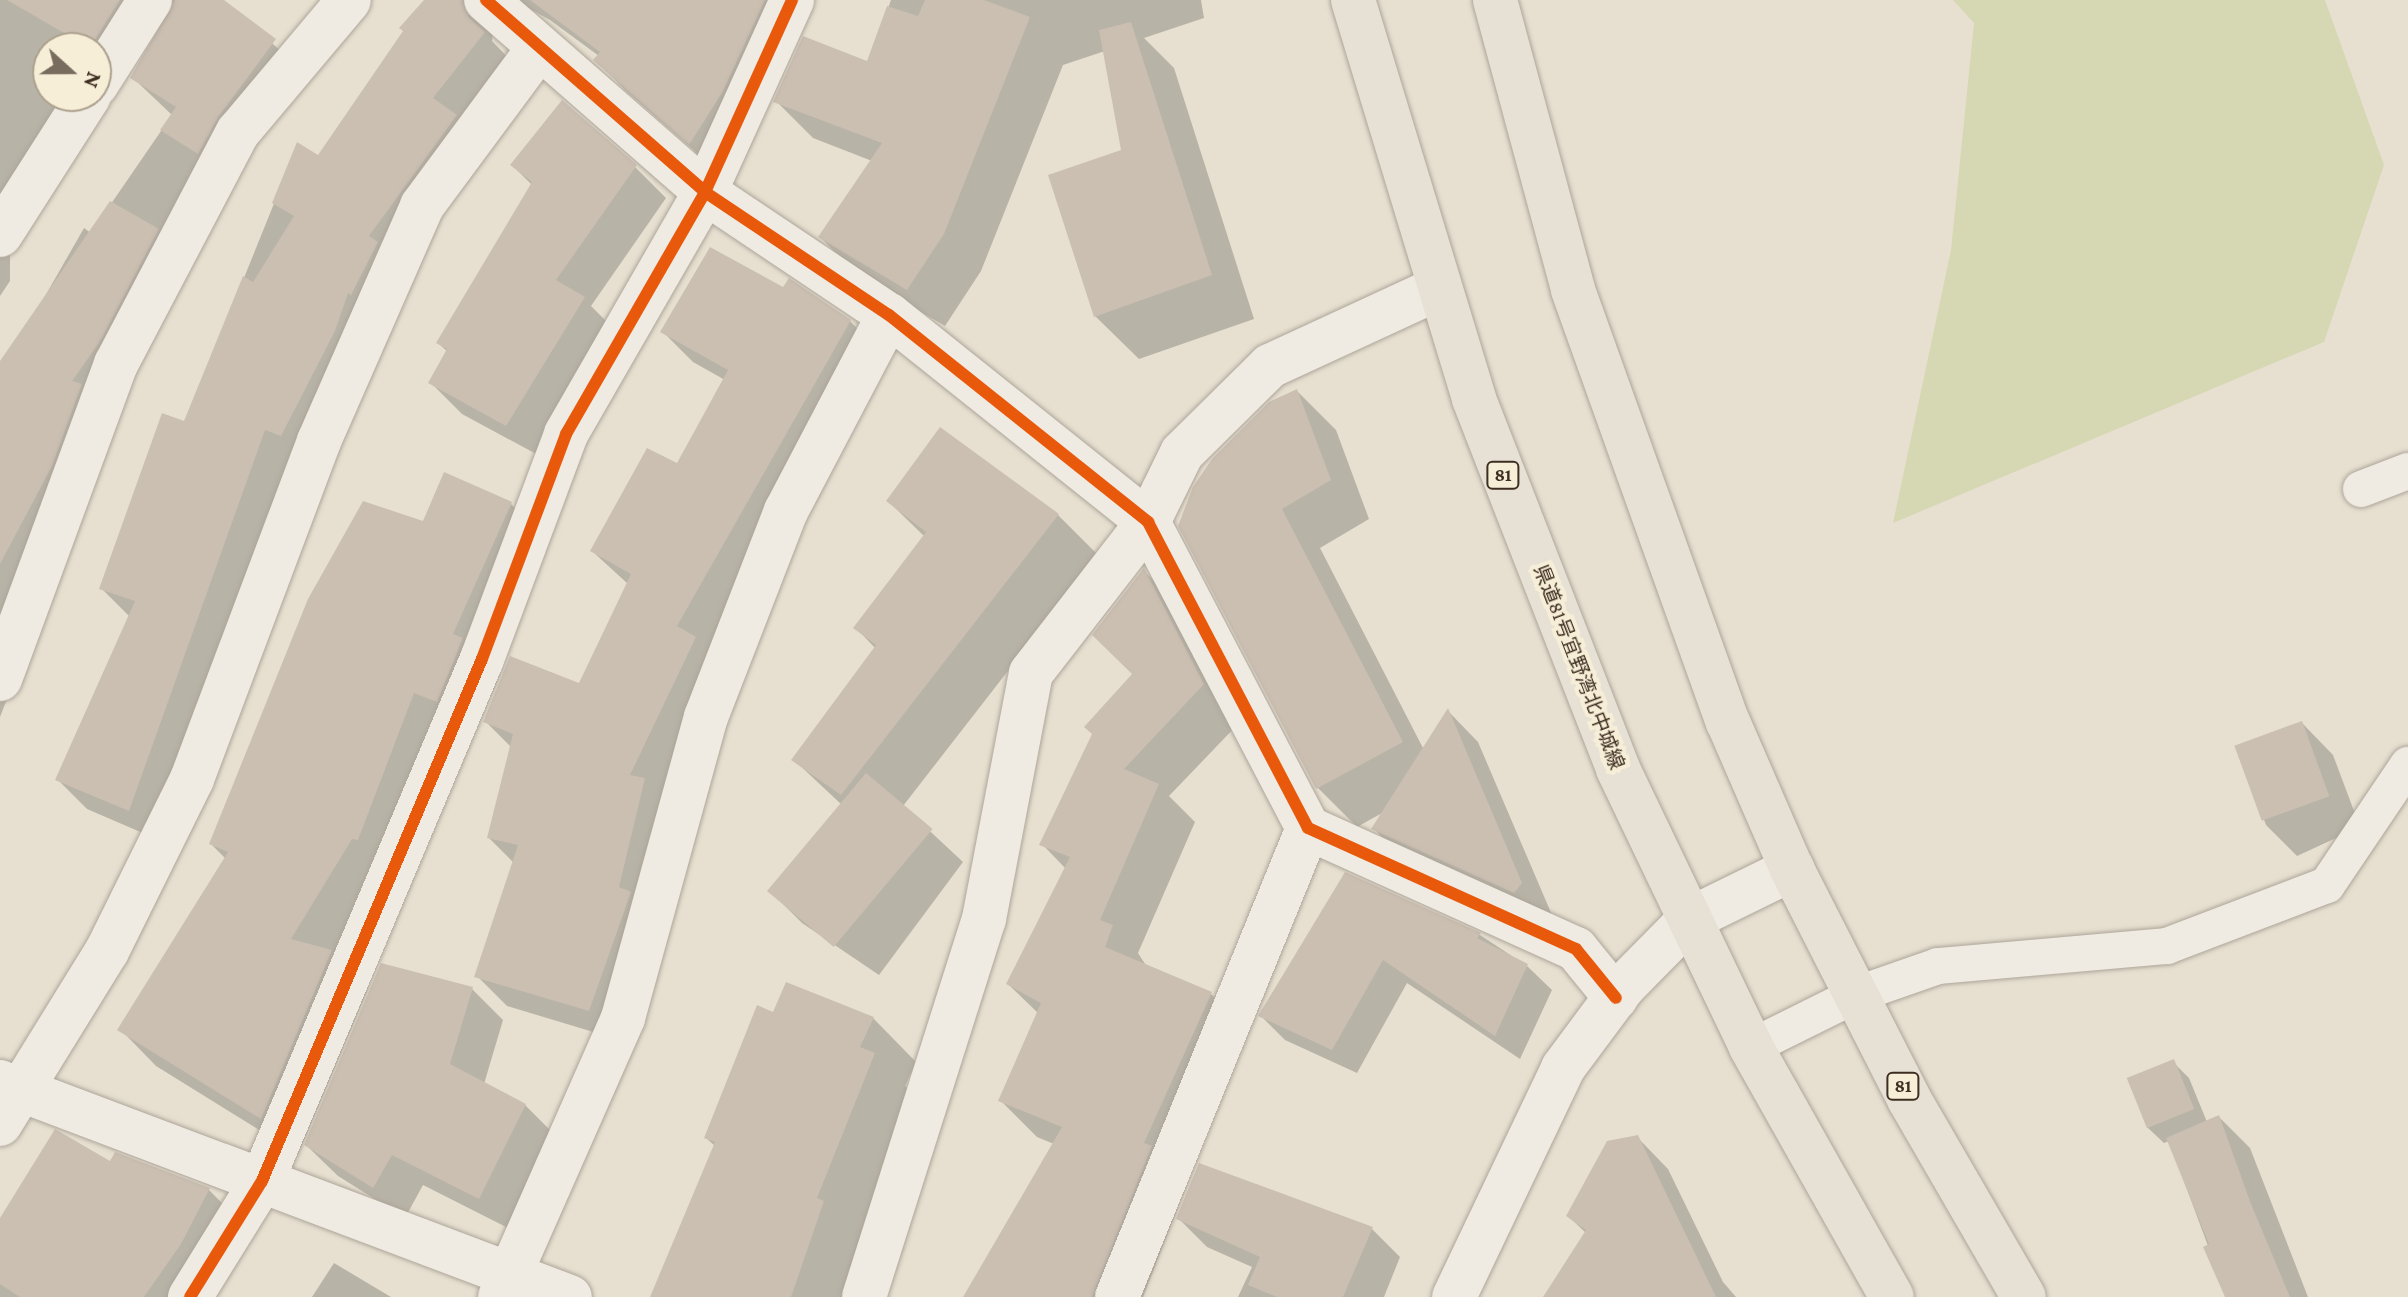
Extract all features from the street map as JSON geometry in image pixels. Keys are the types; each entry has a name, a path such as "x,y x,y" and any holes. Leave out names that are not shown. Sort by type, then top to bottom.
{"main road":[{"name":"県道81号宜野湾北中城線","path":"1353,0 1474,399 1618,769 1751,1047 1892,1297"},
{"name":"81","path":"1495,0 1573,290 1728,722 1792,869 1909,1099 2024,1297"}],"street":[{"path":"112,60 150,0"},
{"path":"0,679 116,364 238,132 349,0"},
{"path":"486,0 538,49 705,192 889,315 1148,522 1308,828 1576,949 1616,998"},
{"path":"190,1297 262,1181 482,659 566,434 705,192 792,0"},
{"path":"538,49 422,206 319,441 192,779 107,951 8,1099 262,1181 508,1285 570,1297"},
{"path":"0,235 79,112"},
{"path":"864,1297 984,919 1031,673 1148,522 1182,453 1270,366 1439,288"},
{"path":"508,1285 623,1018 706,717 775,540 889,315"},
{"path":"1117,1297 1308,828"},
{"path":"1454,1297 1563,1068 1616,998 1690,919 1792,869"}],"lane":[{"path":"2361,489 2408,471"},
{"path":"1751,1047 1858,994 1938,966 2167,946 2327,885 2408,765"}],"green space":[{"path":"1953,0 2325,0 2384,165 2324,342 1893,523 1951,250 1974,23"}],"building":[{"path":"7,0 120,0 100,32 62,32"},
{"path":"175,0 224,0 276,39 219,116 198,154 160,130 176,107 130,78"},
{"path":"424,0 462,0 469,18 485,32 433,98 457,115 369,236 378,242 351,295 348,293 335,331 281,436 265,430 129,811 55,780 135,601 99,589 162,413 184,421 243,276 253,282 294,216 272,203 297,142 318,155 403,31 399,28"},
{"path":"530,0 765,0 723,91 689,145 593,60 600,52"},
{"path":"925,0 984,0 1030,17 944,234 907,290 818,237 882,143 773,102 803,36 867,61 887,6 918,16"},
{"path":"1131,22 1212,275 1094,317 1048,175 1121,150 1099,30"},
{"path":"562,100 637,165 556,280 585,297 506,426 428,383 447,349 436,343 532,182 510,165"},
{"path":"110,201 159,229 101,340 72,381 82,384 52,466 0,564 0,361"},
{"path":"710,247 783,287 789,278 851,320 677,626 696,637 630,775 645,778 619,887 631,892 589,1011 474,977 518,845 487,838 513,734 483,722 510,656 579,683 631,574 590,551 647,448 677,463 728,370 660,332"},
{"path":"1297,389 1331,480 1282,509 1403,742 1316,789 1178,526 1193,487 1212,459 1269,402"},
{"path":"940,427 1059,514 841,795 791,760 876,645 853,628 926,532 886,501"},
{"path":"444,472 512,502 453,634 463,638 437,702 414,693 358,840 352,839 291,939 332,950 261,1119 117,1030 228,852 209,844 308,599 363,501 423,521"},
{"path":"1144,568 1204,684 1124,769 1159,784 1100,920 1113,925 1105,947 1212,992 1144,1143 1152,1146 1092,1297 963,1297 1062,1127 998,1101 1041,1003 1006,984 1070,857 1039,845 1092,734 1084,727 1132,674 1092,635"},
{"path":"1448,708 1522,883 1514,893 1371,829"},
{"path":"2302,721 2329,796 2262,821 2234,746"},
{"path":"866,773 933,829 834,947 767,891"},
{"path":"1345,872 1481,933 1477,938 1528,964 1495,1036 1383,960 1332,1050 1258,1016"},
{"path":"381,963 473,987 450,1064 526,1104 479,1199 392,1155 373,1188 304,1145"},
{"path":"786,982 874,1017 860,1047 875,1053 817,1198 824,1201 791,1297 650,1297 715,1142 704,1138 757,1005 773,1012"},
{"path":"2174,1059 2194,1109 2147,1128 2127,1078"},
{"path":"2219,1115 2251,1204 2290,1297 2225,1297 2203,1247 2209,1244 2166,1138"},
{"path":"55,1129 110,1161 115,1152 210,1188 181,1244 144,1297 20,1297 0,1284 0,1218"},
{"path":"1638,1135 1716,1297 1543,1297 1586,1230 1566,1216 1607,1141"},
{"path":"1199,1163 1373,1227 1343,1297 1277,1297 1248,1285 1260,1257 1176,1219"}],"cycle path":[{"path":"486,0 705,192 889,315 1148,522 1308,828 1576,949 1616,998"},
{"path":"190,1297 262,1181 482,659 566,434 705,192 792,0"}]}
